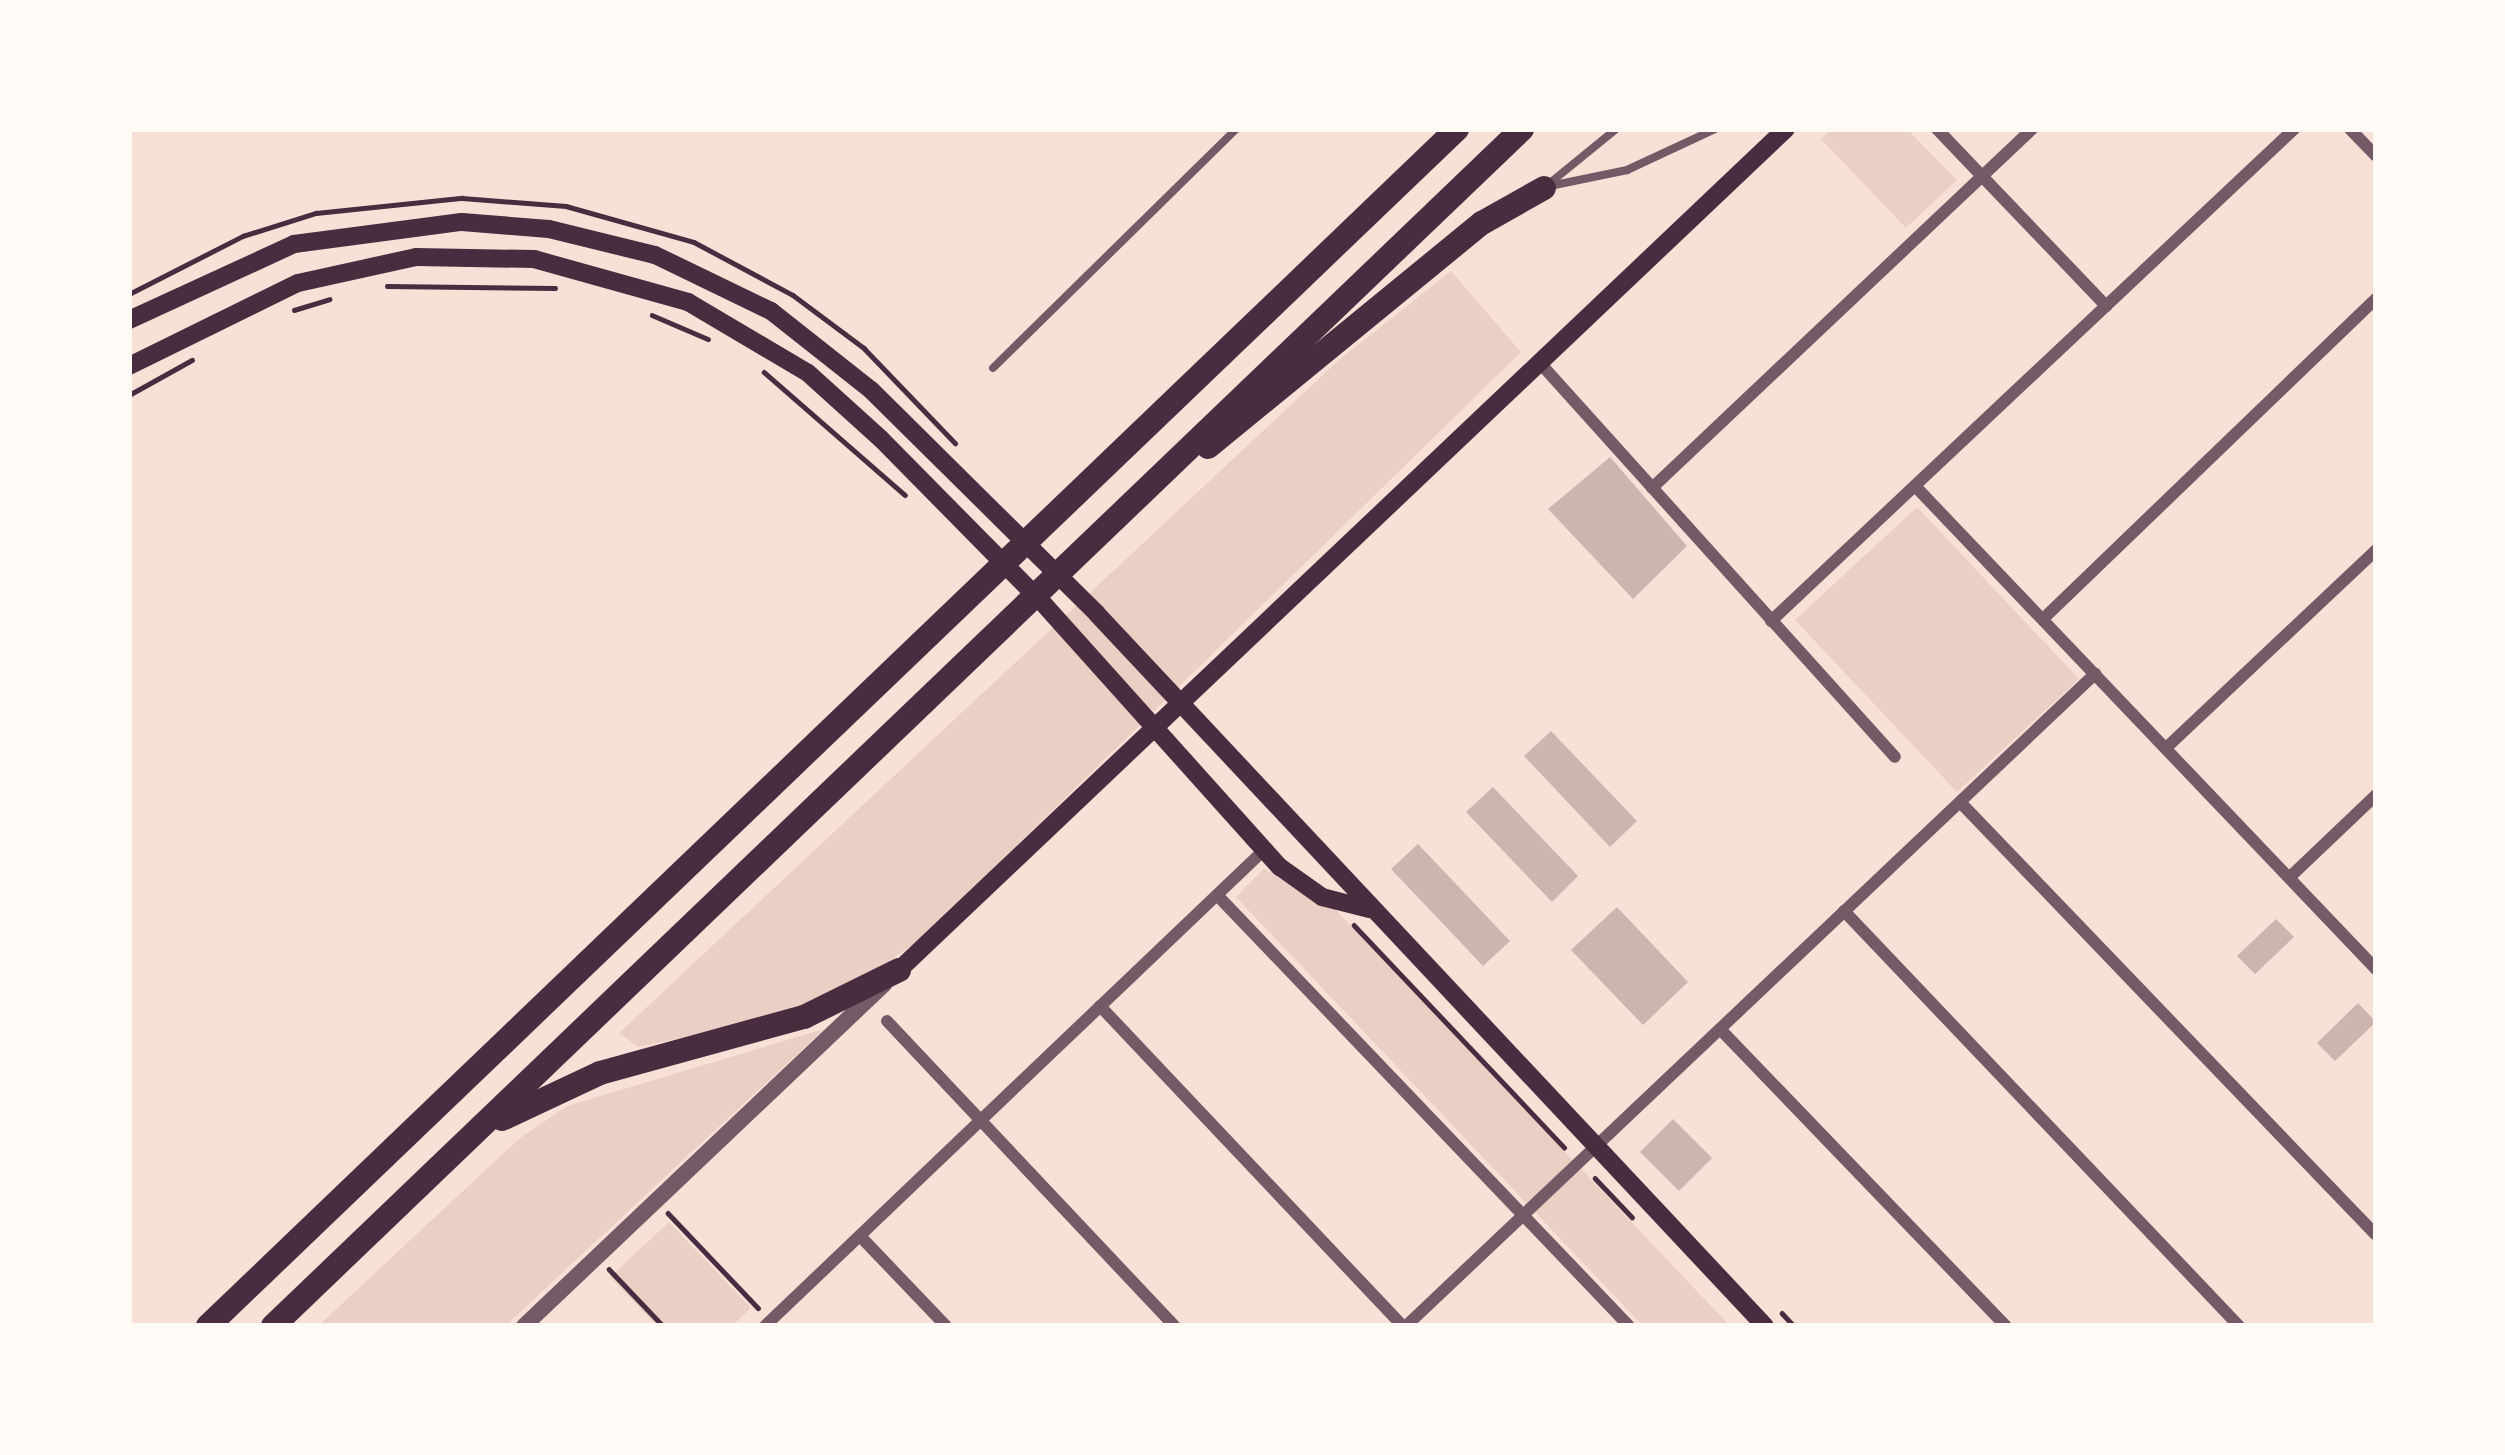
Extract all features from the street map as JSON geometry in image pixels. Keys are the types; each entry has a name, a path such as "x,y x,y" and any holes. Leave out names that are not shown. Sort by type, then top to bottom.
{"highway":[{"path":"208,1326 1457,129"},
{"path":"273,1326 1522,129"},
{"path":"1151,484 1303,376 1482,224 1544,188"},
{"path":"459,1147 563,1088 804,1018 899,970"}],"main road":[{"path":"899,970 1149,728 1786,129"},
{"path":"129,320 265,254 377,228 508,224 655,255 771,311 840,361 1097,614 1766,1326"},
{"path":"129,366 298,283 416,257 534,259 655,289 746,331 833,394 1041,601 1149,728 1264,850 1322,897 1369,908"}],"street":[{"path":"1936,129 2106,306"},
{"path":"1652,488 2032,129"},
{"path":"1771,621 2294,129"},
{"path":"2350,129 2376,156"},
{"path":"2043,619 2376,298"},
{"path":"1540,364 1895,757"},
{"path":"1915,486 2376,969"},
{"path":"2166,748 2376,550"},
{"path":"1100,1006 1404,1326 2096,674"},
{"path":"2290,877 2376,795"},
{"path":"1960,802 2376,1235"},
{"path":"768,1323 1264,850"},
{"path":"1217,895 1629,1326"},
{"path":"1844,911 2239,1326"},
{"path":"524,1326 899,970"},
{"path":"887,1022 1174,1326"},
{"path":"1720,1029 2006,1326"},
{"path":"860,1236 946,1326"}],"lane":[{"path":"993,368 1236,129"},
{"path":"1544,188 1616,129"},
{"path":"1544,188 1627,170 1715,129"}],"path":[{"path":"129,294 243,236 316,213 462,198 566,206 694,242 793,295 864,348 958,446"},
{"path":"379,287 450,281 560,289"},
{"path":"278,316 343,295"},
{"path":"633,307 724,348"},
{"path":"129,395 199,356"},
{"path":"752,365 914,502"},
{"path":"1347,917 1564,1147"},
{"path":"668,1213 768,1323"},
{"path":"609,1269 663,1326"}],"shaded area":[{"path":"1832,129 1907,129 1957,180 1906,228 1821,139"},
{"path":"1451,271 1521,352 921,939 856,984 767,1019 638,1047 619,1033 1340,359"},
{"path":"1917,507 2079,679 1957,792 1795,620"},
{"path":"1264,869 1333,907 1730,1326 1643,1326 1236,897"},
{"path":"824,1029 505,1326 318,1326 520,1138 567,1106"},
{"path":"669,1222 751,1308 732,1326 657,1326 610,1277"}],"building":[{"path":"1610,457 1687,546 1633,599 1548,509"},
{"path":"1551,731 1637,821 1610,847 1524,756"},
{"path":"1493,787 1578,876 1552,902 1466,812"},
{"path":"1418,844 1510,941 1483,966 1391,869"},
{"path":"1617,907 1688,982 1643,1025 1571,950"},
{"path":"2276,919 2294,937 2255,974 2237,956"},
{"path":"2358,1003 2376,1022 2335,1061 2317,1043"},
{"path":"1673,1119 1712,1158 1679,1191 1640,1152"}]}
